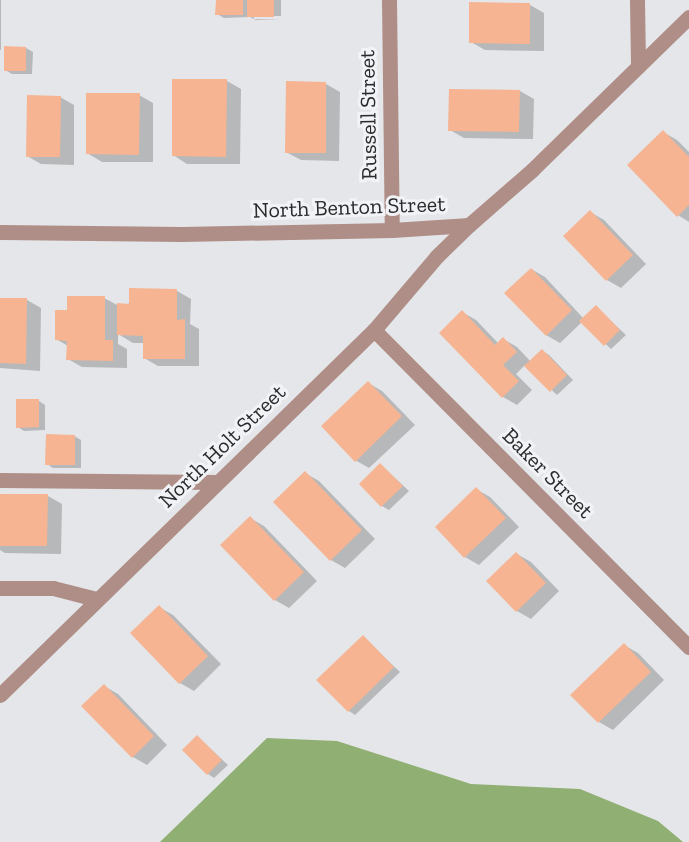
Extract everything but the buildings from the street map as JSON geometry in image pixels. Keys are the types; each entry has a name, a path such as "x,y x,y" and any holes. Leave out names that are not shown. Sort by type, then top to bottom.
{"street":[{"name":"Russell Street","path":"389,0 392,230"},
{"path":"638,0 638,66"},
{"name":"North Benton Street","path":"0,232 182,234 392,230 469,225 532,170 689,17"},
{"name":"North Holt Street","path":"0,695 374,330 437,256 469,225"},
{"name":"Baker Street","path":"374,330 689,647"},
{"path":"0,480 217,482"},
{"path":"0,588 53,588 96,599"}],"green space":[{"path":"267,738 337,741 471,784 580,789 658,821 683,842 160,842"}]}
